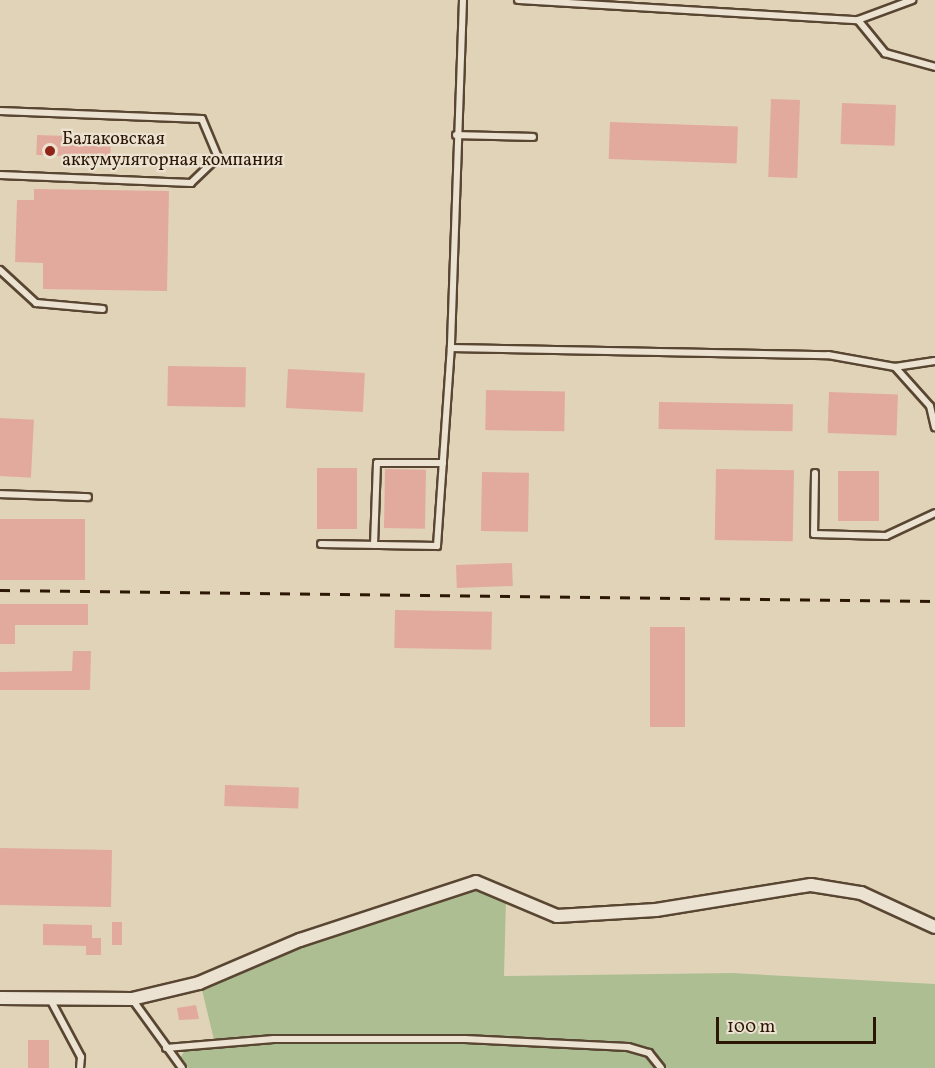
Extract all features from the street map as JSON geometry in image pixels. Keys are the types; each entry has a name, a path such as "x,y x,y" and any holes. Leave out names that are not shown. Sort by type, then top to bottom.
{"street":[{"path":"0,998 132,999 199,983 300,940 476,882 557,916 656,910 812,885 861,893 935,927"}],"lane":[{"path":"321,544 437,546 451,348 456,135 463,0"},
{"path":"518,0 858,20 912,0"},
{"path":"858,20 885,52 935,68"},
{"path":"0,111 202,119 218,157 191,183 0,175"},
{"path":"456,135 533,137"},
{"path":"0,270 36,303 104,309"},
{"path":"451,348 828,355 895,367 935,361"},
{"path":"895,367 930,406 935,427"},
{"path":"374,545 377,463 443,463"},
{"path":"815,473 814,534 886,536 935,513"},
{"path":"0,494 88,497"},
{"path":"50,998 55,1016 81,1057 80,1068"},
{"path":"132,999 182,1068"},
{"path":"166,1048 274,1039 465,1039 628,1047 649,1053 661,1068"}],"green space":[{"path":"472,890 506,899 504,976 732,973 935,984 935,1068 188,1068 180,1058 185,1050 216,1048 202,990 275,955 430,899"}],"building":[{"path":"771,99 800,100 797,178 768,177"},
{"path":"842,103 896,105 895,146 841,144"},
{"path":"610,122 738,126 737,163 609,159"},
{"path":"37,135 111,138 110,158 36,155"},
{"path":"34,189 169,191 167,291 43,289 43,263 15,262 17,200 34,200"},
{"path":"168,366 246,367 245,407 167,406"},
{"path":"288,369 365,373 363,412 286,408"},
{"path":"486,390 565,391 564,431 485,430"},
{"path":"829,392 898,394 897,435 828,433"},
{"path":"659,402 793,404 793,431 659,429"},
{"path":"0,418 34,420 31,478 0,476"},
{"path":"317,468 357,468 357,529 317,529"},
{"path":"385,469 426,470 425,529 384,528"},
{"path":"716,469 794,470 793,541 715,540"},
{"path":"838,471 879,471 879,521 838,521"},
{"path":"482,472 529,473 528,532 481,531"},
{"path":"0,519 85,519 85,580 0,580"},
{"path":"512,563 513,586 457,588 456,565"},
{"path":"0,604 88,604 88,625 15,625 15,644 0,644"},
{"path":"395,610 492,612 491,650 394,648"},
{"path":"650,627 685,627 685,727 650,727"},
{"path":"73,651 91,651 90,690 0,690 0,672 72,671"},
{"path":"225,785 299,788 298,809 224,806"},
{"path":"0,848 112,850 111,907 0,905"},
{"path":"112,922 122,922 122,945 112,945"},
{"path":"43,924 92,925 92,938 101,938 101,955 86,955 86,946 43,945"},
{"path":"196,1005 199,1019 179,1020 177,1008"},
{"path":"28,1040 49,1040 49,1068 28,1068"}],"railway":[{"path":"0,590 935,601"}],"place":[{"name":"Балаковская аккумуляторная компания","path":"50,151"}]}
